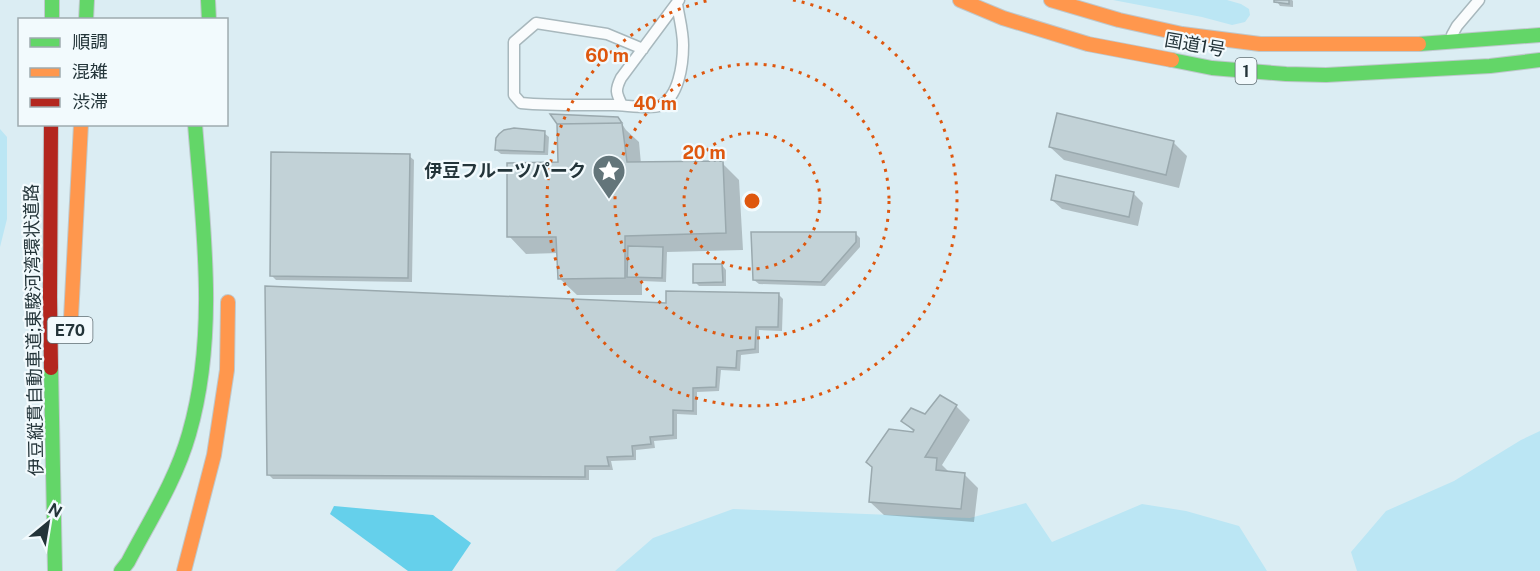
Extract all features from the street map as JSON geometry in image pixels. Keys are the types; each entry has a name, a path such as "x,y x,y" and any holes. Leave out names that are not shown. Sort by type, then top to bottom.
{"highway":[{"path":"52,0 52,18"},
{"path":"86,18 87,0"},
{"path":"208,0 209,18"},
{"name":"国道1号","path":"960,0 1003,18 1088,44 1212,68 1326,75 1490,66 1540,60"},
{"name":"国道1号","path":"1051,0 1119,20 1182,34 1260,44 1423,44 1540,35"},
{"name":"伊豆縦貫自動車道;東駿河湾環状道路","path":"51,126 50,297 55,571"},
{"name":"伊豆縦貫自動車道;東駿河湾環状道路","path":"69,335 81,126"},
{"path":"124,566 174,477 190,431 203,370 207,284 195,126"},
{"path":"184,571 214,455 227,370 228,288"},
{"name":"伊豆縦貫自動車道;東駿河湾環状道路","path":"55,535 65,394"}],"lane":[{"path":"1448,43 1457,26 1479,0"},
{"path":"643,49 607,34 536,23 514,42 514,95 521,103 657,107 667,101 681,74 684,44 678,2"},
{"path":"622,105 617,94 617,86 621,78 678,2"}],"shaded area":[{"path":"1113,0 1227,0 1249,9 1250,15 1245,22 1232,25"},
{"path":"0,129 7,137 7,219 0,247"},
{"path":"1540,431 1540,571 1357,571 1351,552 1386,511 1454,481"},
{"path":"1026,503 1052,542 1142,504 1186,511 1239,526 1267,571 615,571 653,538 733,509 970,518"}],"water":[{"path":"334,506 433,515 471,543 452,571 408,571 330,514"}],"building":[{"path":"1274,0 1289,0 1289,4 1274,2"},
{"path":"1057,113 1174,141 1166,175 1049,147"},
{"path":"550,114 618,117 622,123 557,124"},
{"path":"622,123 627,162 723,161 726,233 625,236 625,278 558,279 556,237 507,237 507,163 558,162 557,124"},
{"path":"514,128 545,131 544,152 495,150 496,138 499,134 504,130"},
{"path":"271,152 410,154 408,278 270,276"},
{"path":"1056,175 1134,192 1129,217 1051,200"},
{"path":"751,232 856,232 856,242 821,282 753,280"},
{"path":"628,246 663,247 662,278 627,277"},
{"path":"693,264 722,264 723,282 693,283"},
{"path":"265,286 666,303 666,291 779,293 778,327 756,327 755,349 737,351 736,368 717,367 716,387 693,388 693,411 673,410 673,435 650,437 651,444 632,446 633,456 607,457 609,466 585,466 585,477 267,475"},
{"path":"940,395 957,405 925,457 937,458 936,470 965,473 961,509 869,502 872,467 866,462 889,429 913,432 914,430 901,421 911,408 925,414"}],"traffic: fast":[{"path":"52,0 52,18"},
{"path":"86,18 87,0"},
{"path":"208,0 209,18"},
{"path":"1419,44 1540,35"},
{"path":"1172,60 1212,68 1326,75 1490,66 1540,60"},
{"path":"121,571 170,484 184,451 198,396 206,319 206,280 195,126"},
{"path":"51,368 55,571"}],"traffic: slow":[{"path":"960,0 1003,18 1088,44 1172,60"},
{"path":"1051,0 1119,20 1182,34 1260,44 1419,44"},
{"path":"71,318 81,126"},
{"path":"184,571 214,455 227,370 228,302"}],"traffic: jam":[{"path":"51,126 51,368"}],"place":[{"name":"伊豆フルーツパーク","path":"609,200"}]}
